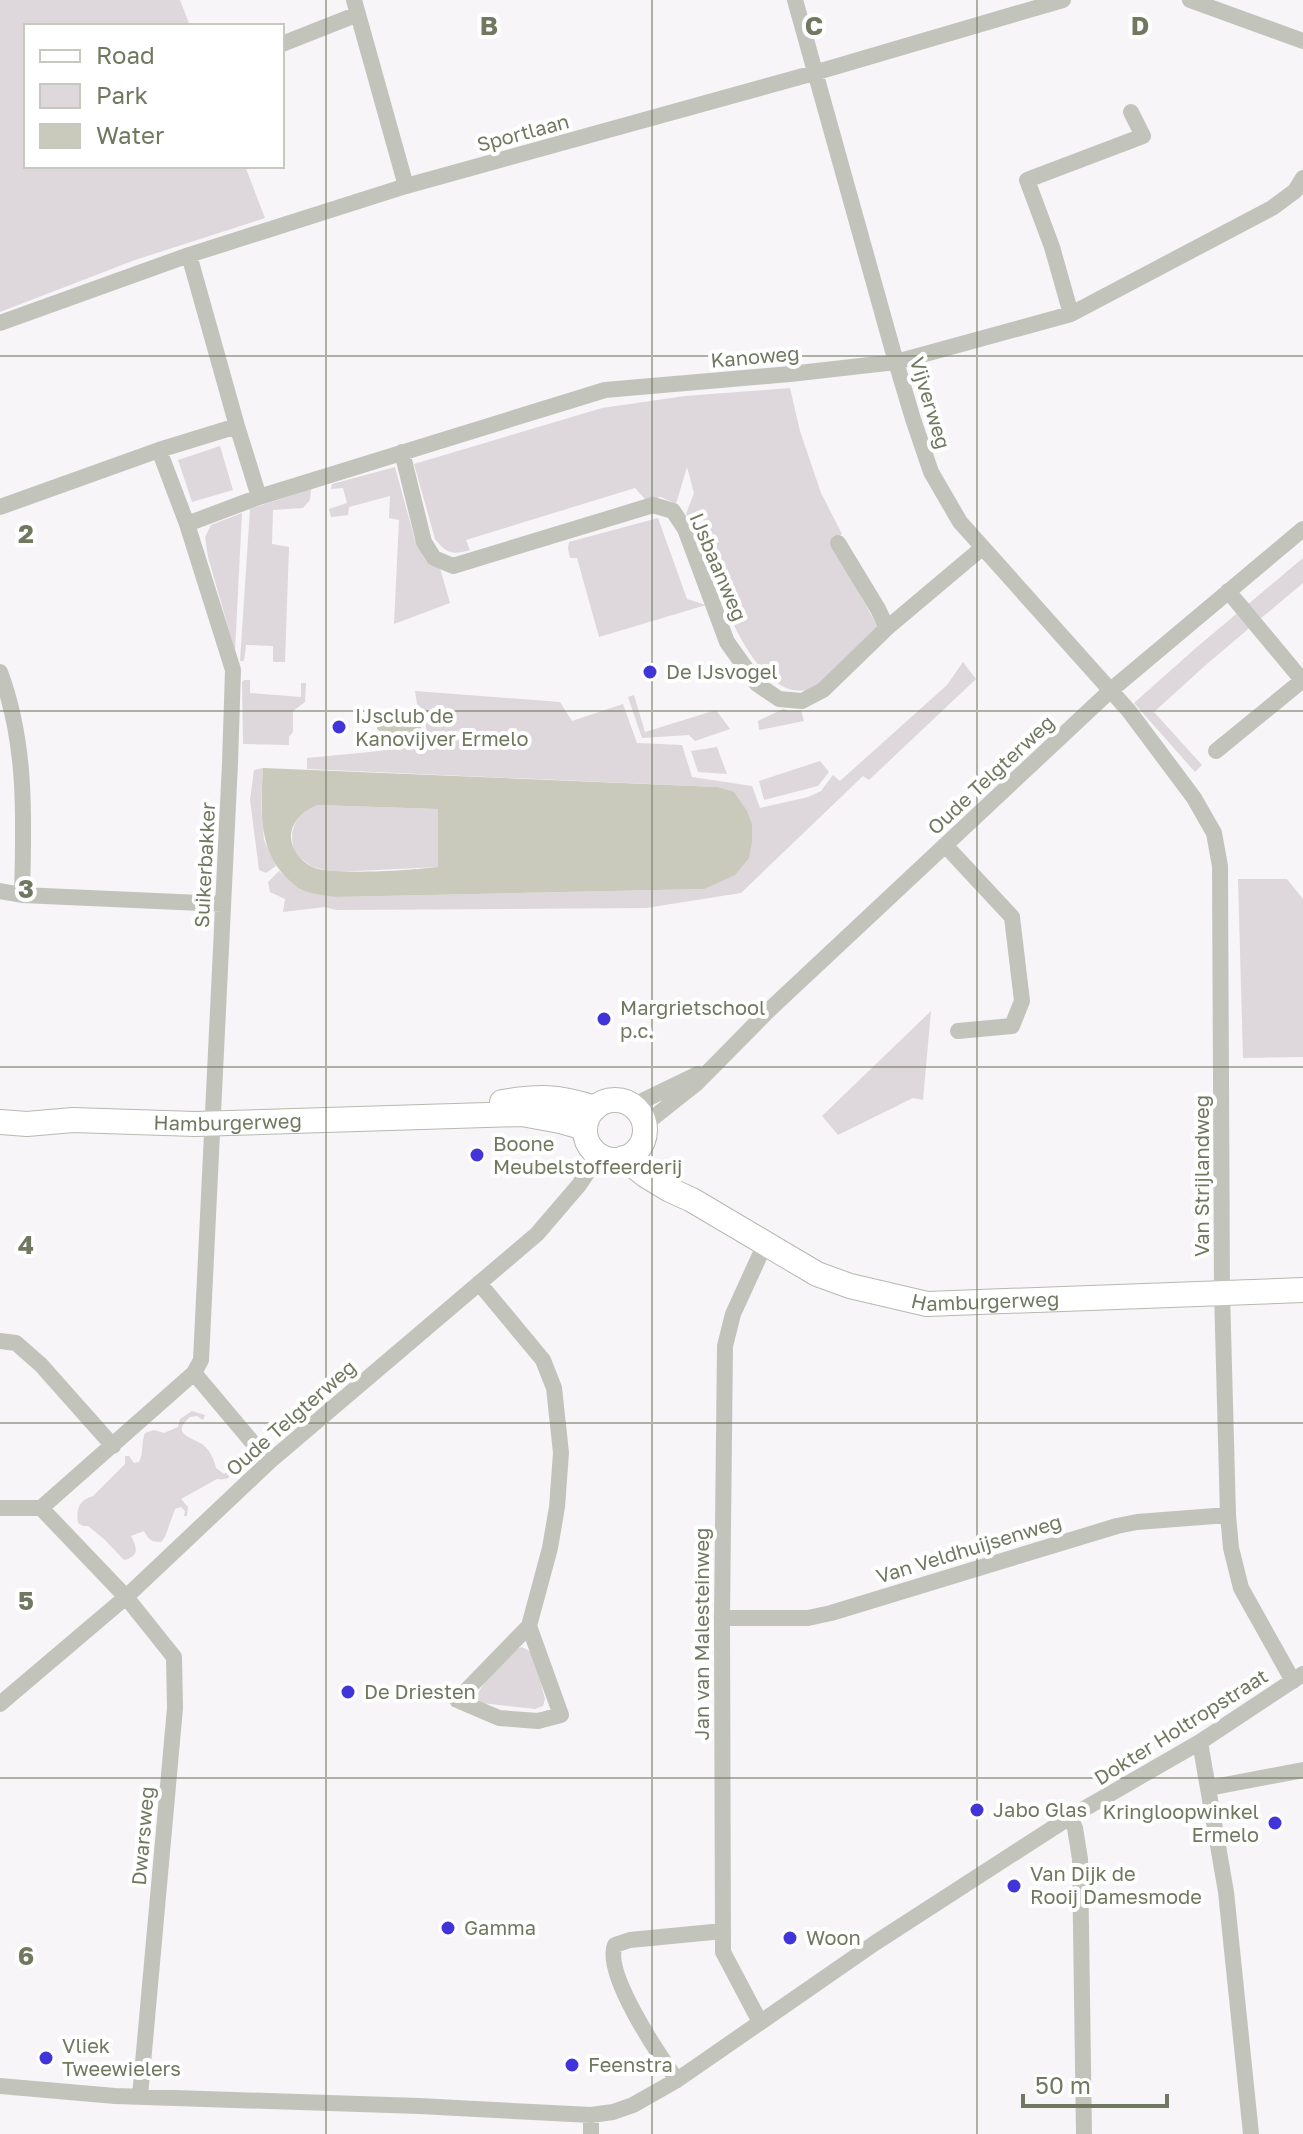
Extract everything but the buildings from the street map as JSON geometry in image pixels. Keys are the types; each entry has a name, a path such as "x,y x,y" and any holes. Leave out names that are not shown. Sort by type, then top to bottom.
{"street":[{"name":"Vijverweg","path":"795,0 896,362 931,472 960,522 1111,690"},
{"name":"Sportlaan","path":"0,323 189,255 406,186 814,73 1063,0"},
{"path":"1190,0 1303,41"},
{"path":"284,43 356,7 406,186"},
{"path":"1071,314 1052,247 1027,180 1143,136 1131,112"},
{"name":"Kanoweg","path":"187,524 259,497 605,390 896,362 1071,314 1272,208 1295,191 1303,178"},
{"path":"189,255 259,497"},
{"path":"0,507 159,450 237,426"},
{"name":"Suikerbakker","path":"159,450 187,524 233,670 201,1360 194,1373"},
{"name":"IJsbaanweg","path":"402,452 424,542 434,558 453,566 653,505 673,511 685,529 727,642 757,684 779,699 802,701 823,690 887,628 982,548"},
{"name":"Oude Telgterweg","path":"635,1133 697,1083 768,1011 1111,690 1303,529"},
{"path":"838,543 887,628"},
{"path":"1216,751 1302,680 1228,591"},
{"path":"0,672 8,693 21,758 24,800 22,895"},
{"name":"Van Strijlandweg","path":"1111,690 1194,798 1214,833 1220,866 1222,1292 1231,1548 1241,1588 1298,1677"},
{"path":"945,845 1012,917 1022,1001 1012,1026 958,1031"},
{"path":"0,891 22,895 223,904"},
{"name":"Hamburgerweg","path":"0,1122 27,1124 73,1120 213,1124 457,1115 497,1103 544,1098 569,1099 590,1118"},
{"path":"616,1100 635,1133 614,1160 599,1155 587,1141 590,1118 605,1102 616,1100"},
{"name":"Hamburgerweg","path":"635,1133 692,1200 817,1274 850,1286 927,1304 1303,1290"},
{"name":"Oude Telgterweg","path":"0,1704 126,1597 269,1462 537,1234 579,1185 599,1155"},
{"name":"Jan van Malesteinweg","path":"760,2022 723,1952 722,1618 725,1346 733,1314 765,1244"},
{"path":"479,1283 543,1360 554,1388 561,1453 550,1548 529,1626 457,1700 499,1718 538,1721 561,1715 529,1626"},
{"path":"0,1341 16,1343 41,1365 113,1446"},
{"path":"0,1508 41,1508 194,1373 269,1462"},
{"path":"41,1508 126,1597"},
{"name":"Van Veldhuijsenweg","path":"722,1618 808,1618 1117,1526 1228,1515"},
{"name":"Dwarsweg","path":"126,1597 174,1657 175,1708 140,2096"},
{"name":"Dokter Holtropstraat","path":"0,2086 115,2096 591,2115 613,2112 633,2105 677,2080 875,1943 1070,1817 1200,1742 1298,1677"},
{"path":"1200,1742 1226,1892 1251,2134"},
{"path":"1209,1788 1303,1770"},
{"path":"1070,1817 1080,1859 1084,2134"},
{"path":"677,2080 636,2018 612,1952 615,1945 630,1940 723,1931"},
{"path":"591,2115 591,2134"}],"green space":[{"path":"0,0 180,0 189,24 24,24 24,168 246,168 265,218 135,260 0,312"},
{"path":"790,388 800,431 821,493 842,534 831,542 879,629 817,686 801,691 786,688 759,666 748,650 724,603 736,593 732,584 715,593 713,585 723,573 703,519 691,524 686,514 694,493 687,467 676,504 661,497 646,500 635,488 466,540 470,550 464,552 450,552 435,539 414,464 602,408 685,396"},
{"path":"220,446 233,490 192,502 178,460"},
{"path":"395,467 415,540 426,561 440,568 450,603 394,624 399,520 389,518 390,496 349,507 348,515 331,517 329,509 347,503 343,488 331,489 332,484"},
{"path":"311,489 310,500 303,508 273,510 272,544 289,547 285,662 273,662 273,646 246,645 244,661 240,661 250,509"},
{"path":"242,513 235,651 205,537 211,525"},
{"path":"658,518 687,599 706,605 599,637 577,558 570,558 569,542"},
{"path":"1303,558 1303,583 1154,712 1202,765 1195,772 1134,703"},
{"path":"963,662 976,679 869,780 863,776 741,893 646,908 336,910 325,907 283,912 285,899 270,892 268,882 279,871 301,890 335,897 704,889 717,787 307,769 307,758 426,745 426,712 417,704 415,691 560,702 572,721 623,704 637,743 682,745 692,777 752,786 760,808 808,797 821,791 833,775 840,781 947,685"},
{"path":"244,680 250,680 250,693 301,697 301,683 306,683 305,702 293,711 293,732 289,745 243,744"},
{"path":"634,695 645,732 716,710 730,729 695,741 689,735 642,738 628,697"},
{"path":"783,709 801,710 804,721 759,730 758,721"},
{"path":"717,747 727,774 698,772 691,751"},
{"path":"820,761 829,772 818,786 764,800 759,781"},
{"path":"263,768 261,806 264,840 276,866 266,873 259,870 250,800 254,770"},
{"path":"317,805 438,809 438,867 336,872 312,867 294,853 292,836 298,818"},
{"path":"1238,879 1287,879 1303,899 1303,1057 1243,1058"},
{"path":"931,1011 923,1100 913,1098 838,1135 822,1116"},
{"path":"192,1411 205,1415 203,1420 197,1416 190,1417 182,1427 184,1434 205,1446 216,1468 224,1474 231,1463 235,1463 233,1471 228,1478 217,1479 181,1499 188,1507 187,1516 184,1516 185,1511 181,1507 175,1509 161,1542 150,1540 144,1531 131,1536 136,1551 124,1560 88,1526 78,1523 80,1506 125,1464 125,1456 129,1456 134,1463 139,1462 145,1433 154,1430 164,1433 178,1427 180,1419"},
{"path":"522,1647 533,1653 545,1699 543,1706 535,1709 482,1703 476,1698 483,1684 502,1661"}],"water":[{"path":"387,709 413,710 421,718 421,730 399,738 383,733 377,729 379,715"},
{"path":"263,768 717,787 734,792 747,811 752,824 752,841 749,858 735,875 704,889 335,897 302,890 289,880 271,856 263,828","holes":["317,805 438,809 438,867 373,872 322,870 304,862 291,842 296,821"]}],"place":[{"name":"De IJsvogel","path":"650,672"},
{"name":"IJsclub de Kanovijver Ermelo","path":"339,727"},
{"name":"Margrietschool p.c.","path":"604,1019"},
{"name":"Boone Meubelstoffeerderij","path":"477,1155"},
{"name":"De Driesten","path":"348,1692"},
{"name":"Jabo Glas","path":"977,1810"},
{"name":"Kringloopwinkel Ermelo","path":"1275,1823"},
{"name":"Van Dijk de Rooij Damesmode","path":"1014,1886"},
{"name":"Gamma","path":"448,1928"},
{"name":"Woon","path":"790,1938"},
{"name":"Vliek Tweewielers","path":"46,2058"},
{"name":"Feenstra","path":"572,2065"}]}
